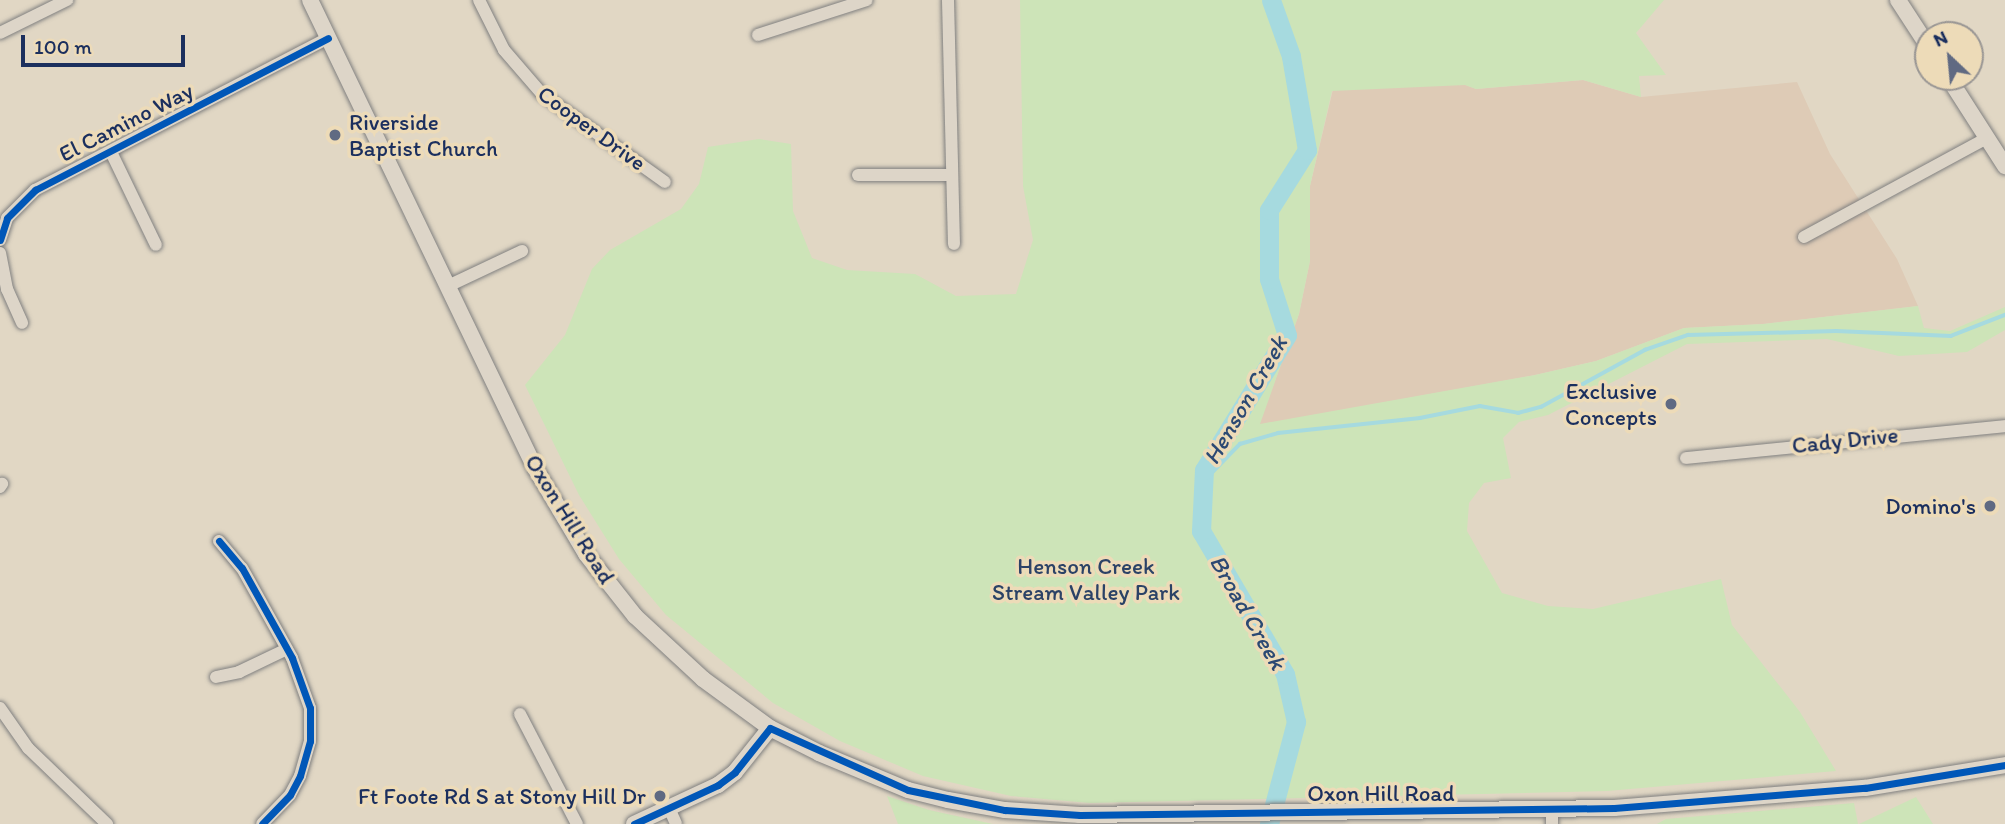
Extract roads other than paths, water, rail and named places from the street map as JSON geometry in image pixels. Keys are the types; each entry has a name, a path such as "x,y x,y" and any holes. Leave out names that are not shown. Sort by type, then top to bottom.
{"main road":[{"name":"Oxon Hill Road","path":"310,0 535,468 602,576 668,649 770,728 888,782 977,806 1080,816 1308,812 1552,817 1866,788 2005,765"},
{"path":"1898,0 1914,25"},
{"path":"1957,91 2005,166"},
{"path":"634,824 735,772 770,728"}],"street":[{"path":"0,33 66,0"},
{"name":"Cooper Drive","path":"479,0 504,50 542,93 665,182"},
{"path":"758,34 867,0"},
{"path":"948,0 950,175 954,244"},
{"name":"El Camino Way","path":"0,240 7,218 25,198 328,38"},
{"path":"1804,237 1987,138"},
{"path":"111,152 156,245"},
{"path":"858,176 950,175"},
{"path":"448,286 522,251"},
{"path":"0,253 7,289 22,323"},
{"name":"Cady Drive","path":"1686,458 2005,426"},
{"path":"219,541 242,568 287,649 307,698 310,741 290,795 262,824"},
{"path":"216,677 239,672 287,649"},
{"path":"0,708 28,748 107,824"},
{"path":"520,714 577,824"},
{"path":"669,808 676,824"}],"waterway":[{"name":"Henson Creek","path":"1269,824 1296,722 1285,674 1201,531 1204,470 1287,335 1269,279 1269,210 1307,150 1291,56 1271,0"},
{"path":"1203,482 1240,444 1278,433 1420,418 1480,406 1518,413 1541,407 1645,350 1688,335 1836,331 1951,336 2005,315"}],"place":[{"name":"Riverside Baptist Church","path":"335,135"},
{"name":"Exclusive Concepts","path":"1671,404"},
{"name":"Domino's","path":"1990,506"},
{"name":"Ft Foote Rd S at Stony Hill Dr","path":"660,796"}],"park label":[{"name":"Henson Creek Stream Valley Park","path":"1086,579"}],"water label":[{"name":"Broad Creek","path":"1248,612"}]}
